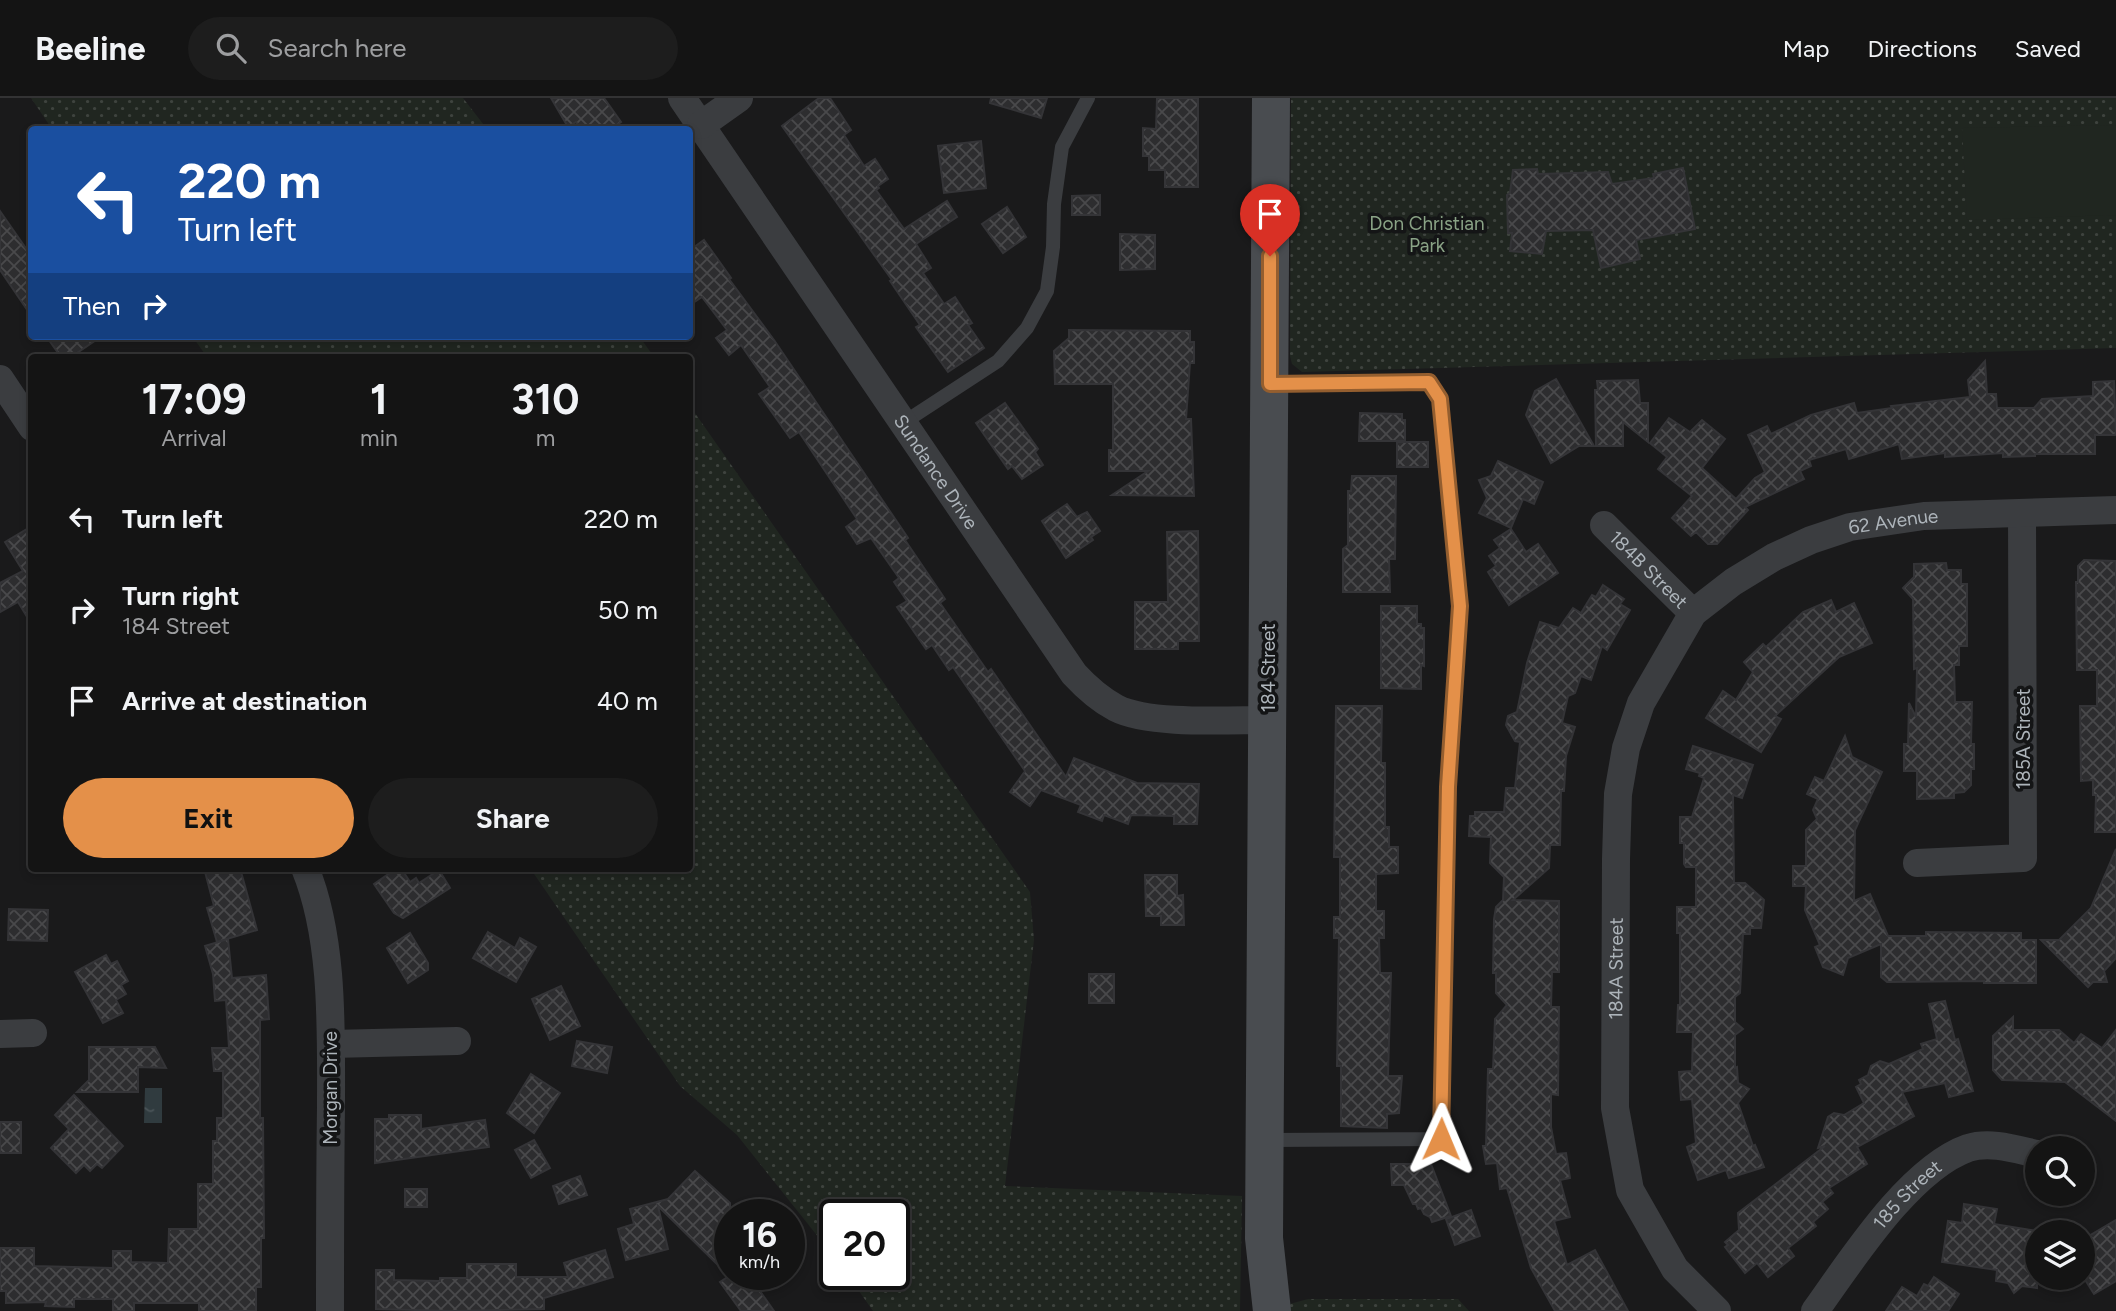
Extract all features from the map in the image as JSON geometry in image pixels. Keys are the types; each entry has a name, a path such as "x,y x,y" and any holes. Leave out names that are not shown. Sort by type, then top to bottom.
{"main road":[{"name":"184 Street","path":"1272,98 1264,1238 1272,1311"},
{"name":"184 Street","path":"1252,1311 1264,1238"}],"street":[{"name":"Sundance Drive","path":"682,98 1074,674 1087,687 1117,708 1145,718 1267,720"},
{"path":"701,125 739,98"},
{"path":"0,379 28,420"},
{"name":"62 Avenue","path":"1693,613 1733,582 1774,557 1811,540 1850,527 1924,516 2116,510"},
{"name":"185A Street","path":"1917,863 2023,858 2022,513"},
{"name":"184B Street","path":"1604,525 1693,613"},
{"name":"184A Street","path":"1693,613 1641,702 1626,748 1618,794 1615,1108 1630,1190 1675,1269 1717,1311"},
{"name":"Morgan Drive","path":"306,872 314,891 327,966 331,1044 330,1311"},
{"path":"0,1034 33,1033"},
{"path":"331,1044 457,1041"},
{"name":"185 Street","path":"1815,1311 1889,1214 1919,1180 1941,1161 1970,1147 1996,1146 2025,1152"}],"lane":[{"path":"903,423 998,361 1027,328 1047,291 1062,147 1088,98"},
{"path":"1265,1140 1441,1139 1448,787 1460,606 1440,399 1429,382 1270,384"}],"green space":[{"path":"31,98 463,98 485,126 50,126"},
{"name":"Don Christian Park","path":"1291,98 2116,98 2116,348 1302,372 1292,364 1290,356"},
{"path":"2116,125 2116,215 1967,220 1962,128"},
{"path":"195,340 642,340 652,354 205,354"},
{"path":"693,410 1030,892 1034,940 1005,1186 1242,1196 1240,1311 873,1311 858,1290 910,1290 910,1199 819,1199 819,1238 805,1220 805,1199 788,1199 737,1135 680,1086 533,872 693,872"},
{"path":"1308,1299 1458,1299 1469,1311 1286,1311 1286,1305"}],"water":[{"path":"145,1088 162,1088 162,1123 144,1123"}],"building":[{"path":"551,98 604,98 621,122 615,126 578,126 576,122 567,126"},
{"path":"819,98 830,98 851,130 844,135 864,166 875,159 888,179 876,190 904,229 947,201 957,217 916,244 931,268 923,273 944,304 955,297 972,323 968,325 984,348 948,372 916,327 920,325 890,281 892,280 782,126"},
{"path":"991,98 1047,98 1041,118 990,103"},
{"path":"1157,98 1198,98 1198,187 1165,187 1165,170 1149,170 1149,156 1143,156 1143,128 1156,129"},
{"path":"981,141 986,188 944,193 938,146"},
{"path":"1683,168 1695,229 1636,240 1640,259 1601,268 1593,230 1546,231 1542,254 1510,251 1512,233 1508,233 1507,195 1510,193 1513,170 1537,169 1538,174 1608,172 1612,184 1654,178 1653,174"},
{"path":"1100,195 1100,215 1072,215 1072,196"},
{"path":"1007,207 1026,237 1003,253 982,224"},
{"path":"0,211 28,251 28,311 0,270"},
{"path":"1120,234 1155,235 1155,269 1120,270"},
{"path":"704,240 731,278 729,279 774,340 908,538 905,540 945,599 940,603 988,672 991,669 1066,777 1074,758 1137,783 1199,784 1197,824 1174,824 1174,816 1131,815 1128,824 1104,815 1102,821 1078,812 1081,805 1041,790 1030,806 1010,792 1025,771 953,667 949,670 932,645 926,649 897,607 907,601 894,582 899,578 871,538 857,544 846,527 857,519 799,432 790,438 759,394 770,387 741,345 729,355 716,338 727,330 702,297 693,303 693,248"},
{"path":"1069,330 1190,331 1190,342 1194,342 1194,363 1190,363 1186,419 1191,419 1194,496 1112,495 1148,471 1109,471 1109,450 1113,450 1113,384 1055,384 1054,351 1069,338"},
{"path":"49,340 96,340 75,354 59,354"},
{"path":"1985,361 1987,394 1996,394 1997,408 2034,408 2042,399 2093,396 2093,382 2114,381 2115,435 2095,435 2095,454 2003,457 2003,453 1945,457 1945,453 1902,459 1899,444 1849,459 1846,449 1809,460 1811,466 1800,471 1804,479 1745,507 1748,510 1717,544 1708,544 1696,532 1691,536 1672,518 1692,496 1658,469 1667,457 1650,443 1669,418 1690,432 1702,420 1725,439 1702,468 1736,499 1755,478 1765,472 1748,435 1767,426 1771,434 1811,415 1854,403 1857,413 1892,408 1891,406 1970,397 1968,380"},
{"path":"1556,379 1594,446 1579,446 1551,463 1526,415 1535,391"},
{"path":"1638,380 1640,403 1648,403 1648,442 1623,422 1623,446 1596,446 1597,381"},
{"path":"1005,403 1038,449 1035,452 1043,465 1022,479 1012,466 1008,469 976,423"},
{"path":"1360,413 1402,414 1402,420 1405,420 1405,441 1359,441"},
{"path":"1397,442 1428,442 1428,467 1397,467"},
{"path":"1498,461 1543,482 1534,504 1523,499 1511,528 1479,513 1487,498 1479,480 1491,476"},
{"path":"1352,476 1396,476 1395,559 1389,559 1390,592 1343,592 1343,549 1348,545 1348,491 1351,491"},
{"path":"1067,504 1077,517 1087,512 1100,531 1091,537 1093,540 1066,558 1042,521"},
{"path":"28,528 28,618 18,602 0,612 0,583 23,571 5,542"},
{"path":"1511,529 1526,552 1538,544 1558,573 1509,605 1488,572 1496,566 1489,556 1500,548 1494,540"},
{"path":"1198,531 1199,641 1178,641 1178,649 1135,649 1135,602 1168,602 1167,532"},
{"path":"2084,560 2116,561 2116,832 2095,832 2096,795 2093,795 2093,780 2081,781 2080,706 2097,706 2097,670 2077,670 2076,582 2078,566"},
{"path":"1946,563 1947,570 1961,570 1961,584 1967,584 1967,646 1959,646 1959,665 1954,665 1955,702 1972,702 1971,744 1974,744 1974,769 1971,769 1971,785 1964,792 1954,793 1954,798 1917,799 1917,771 1904,771 1909,703 1916,717 1917,668 1914,669 1913,599 1903,588 1914,577 1914,564"},
{"path":"1603,585 1624,599 1620,604 1630,610 1607,650 1602,646 1591,680 1581,676 1575,693 1568,696 1562,723 1575,727 1566,756 1564,791 1561,791 1560,845 1550,845 1549,868 1513,900 1559,901 1559,972 1552,972 1551,1007 1559,1007 1558,1095 1551,1094 1551,1127 1556,1154 1566,1153 1570,1178 1560,1180 1570,1217 1554,1221 1567,1265 1595,1250 1628,1311 1555,1311 1531,1268 1507,1188 1500,1189 1497,1163 1486,1164 1483,1146 1486,1146 1488,1069 1493,1069 1495,1019 1507,1005 1496,993 1496,973 1493,973 1494,919 1496,907 1503,900 1504,877 1490,863 1491,837 1469,836 1470,816 1475,816 1475,812 1504,812 1506,788 1515,788 1520,742 1515,741 1506,725 1508,716 1517,712 1527,663 1540,622 1559,628 1573,608 1581,613 1592,595 1596,597"},
{"path":"1831,600 1836,612 1854,603 1872,643 1839,657 1775,716 1781,719 1761,752 1706,718 1723,691 1736,700 1753,672 1744,662 1763,644 1766,647 1803,612"},
{"path":"1381,606 1417,606 1417,624 1424,628 1421,689 1381,688"},
{"path":"1336,706 1382,706 1381,763 1385,763 1385,827 1389,827 1389,847 1398,847 1398,873 1376,874 1376,911 1384,911 1384,938 1379,938 1380,973 1391,973 1388,1076 1402,1076 1399,1113 1387,1114 1387,1128 1341,1126 1341,1066 1337,1066 1339,938 1334,938 1334,917 1340,917 1340,857 1334,857"},
{"path":"1845,736 1852,757 1882,772 1855,830 1854,901 1870,894 1888,936 1926,936 1926,932 2021,933 2021,940 2036,940 2036,983 1887,982 1881,977 1881,944 1848,958 1843,975 1823,967 1815,947 1820,945 1805,910 1806,886 1793,886 1793,866 1806,866 1806,830 1817,819 1813,810 1818,799 1807,794 1815,777 1824,781"},
{"path":"1693,746 1753,765 1742,798 1733,795 1734,883 1745,883 1764,900 1761,928 1750,928 1750,934 1743,934 1740,993 1735,997 1735,1022 1743,1029 1735,1035 1735,1068 1737,1067 1738,1083 1749,1089 1738,1103 1753,1146 1755,1145 1764,1167 1729,1178 1726,1170 1698,1180 1687,1147 1696,1143 1692,1099 1681,1100 1679,1072 1692,1071 1693,1032 1677,1032 1680,1005 1680,933 1677,933 1677,907 1696,907 1696,867 1686,867 1684,864 1684,843 1680,843 1680,817 1692,817 1704,778 1699,776 1700,773 1686,769"},
{"path":"2116,849 2116,958 2104,971 2107,982 2093,982 2088,987 2041,940 2059,940 2091,908"},
{"path":"205,872 241,872 257,930 217,942 207,908 214,906"},
{"path":"391,872 404,872 410,882 416,878 419,883 440,872 450,888 403,918 394,913 374,884"},
{"path":"1145,875 1177,875 1177,896 1183,895 1184,925 1161,925 1161,916 1146,916"},
{"path":"9,909 48,910 47,941 8,940"},
{"path":"488,932 515,948 520,938 536,947 516,982 473,958"},
{"path":"410,933 428,963 428,970 408,983 387,948"},
{"path":"228,939 232,978 266,975 269,1019 260,1020 264,1238 261,1238 261,1287 256,1287 256,1311 199,1311 199,1303 134,1303 134,1311 113,1311 113,1299 74,1299 74,1307 45,1306 46,1302 6,1303 6,1291 0,1291 0,1248 34,1248 34,1266 113,1268 113,1251 131,1251 131,1262 168,1263 169,1229 198,1229 198,1184 213,1184 213,1141 217,1141 217,1118 223,1118 223,1071 214,1071 212,1048 229,1048 226,1000 215,1001 213,974 205,946"},
{"path":"106,955 111,964 117,961 128,981 121,985 126,994 116,1000 123,1013 103,1023 75,972"},
{"path":"1089,974 1114,974 1114,1003 1089,1003"},
{"path":"561,986 580,1026 550,1040 532,999"},
{"path":"1945,1001 1973,1091 1949,1097 1945,1083 1902,1092 1914,1116 1857,1147 1867,1164 1829,1188 1833,1193 1822,1202 1828,1209 1813,1222 1816,1226 1788,1248 1794,1256 1768,1277 1757,1263 1745,1273 1725,1247 1728,1245 1725,1242 1739,1230 1738,1213 1825,1146 1818,1148 1828,1117 1834,1113 1844,1115 1864,1103 1856,1087 1861,1084 1859,1080 1868,1075 1871,1066 1880,1061 1889,1064 1923,1049 1921,1044 1937,1039 1929,1004"},
{"path":"2013,1017 2013,1030 2059,1030 2074,1043 2081,1034 2102,1048 2116,1030 2116,1121 2065,1082 2002,1080 1993,1070 1993,1036"},
{"path":"577,1041 612,1047 607,1073 572,1066"},
{"path":"89,1047 155,1047 166,1068 138,1067 138,1092 77,1092 89,1080"},
{"path":"531,1074 560,1093 534,1133 507,1113"},
{"path":"74,1095 123,1146 102,1168 97,1164 90,1171 84,1165 76,1173 51,1148 69,1129 55,1115"},
{"path":"389,1115 421,1115 421,1129 485,1120 489,1147 375,1163 375,1119 389,1119"},
{"path":"0,1122 21,1122 21,1153 0,1153"},
{"path":"534,1140 550,1168 531,1178 515,1150"},
{"path":"1391,1164 1431,1164 1451,1216 1432,1222 1421,1208 1418,1209 1416,1204 1413,1204 1404,1185 1392,1185"},
{"path":"695,1171 726,1199 714,1199 714,1261 658,1206 668,1249 626,1260 618,1229 634,1224 630,1209 668,1199"},
{"path":"580,1176 587,1195 559,1204 553,1186"},
{"path":"405,1189 427,1189 427,1207 405,1207"},
{"path":"1964,1204 1997,1209 1994,1224 2025,1229 2025,1286 2014,1293 2008,1283 1996,1281 1997,1270 1942,1262 1948,1221 1962,1223"},
{"path":"1471,1210 1480,1236 1455,1245 1446,1219"},
{"path":"2116,1220 2116,1281 2094,1294 2091,1290 2095,1290 2095,1232"},
{"path":"605,1250 613,1277 544,1298 544,1309 376,1309 376,1270 394,1270 394,1280 440,1281 440,1278 467,1278 467,1264 516,1264 516,1277 568,1277 564,1263"},
{"path":"1934,1277 1959,1294 1948,1311 1886,1311 1902,1287 1917,1296 1924,1284 1928,1286"},
{"path":"726,1290 759,1290 774,1311 741,1311"}],"route":[{"path":"1270,256 1270,384 1401,380 1429,382 1440,399 1460,606 1448,787 1441,1139"}]}
